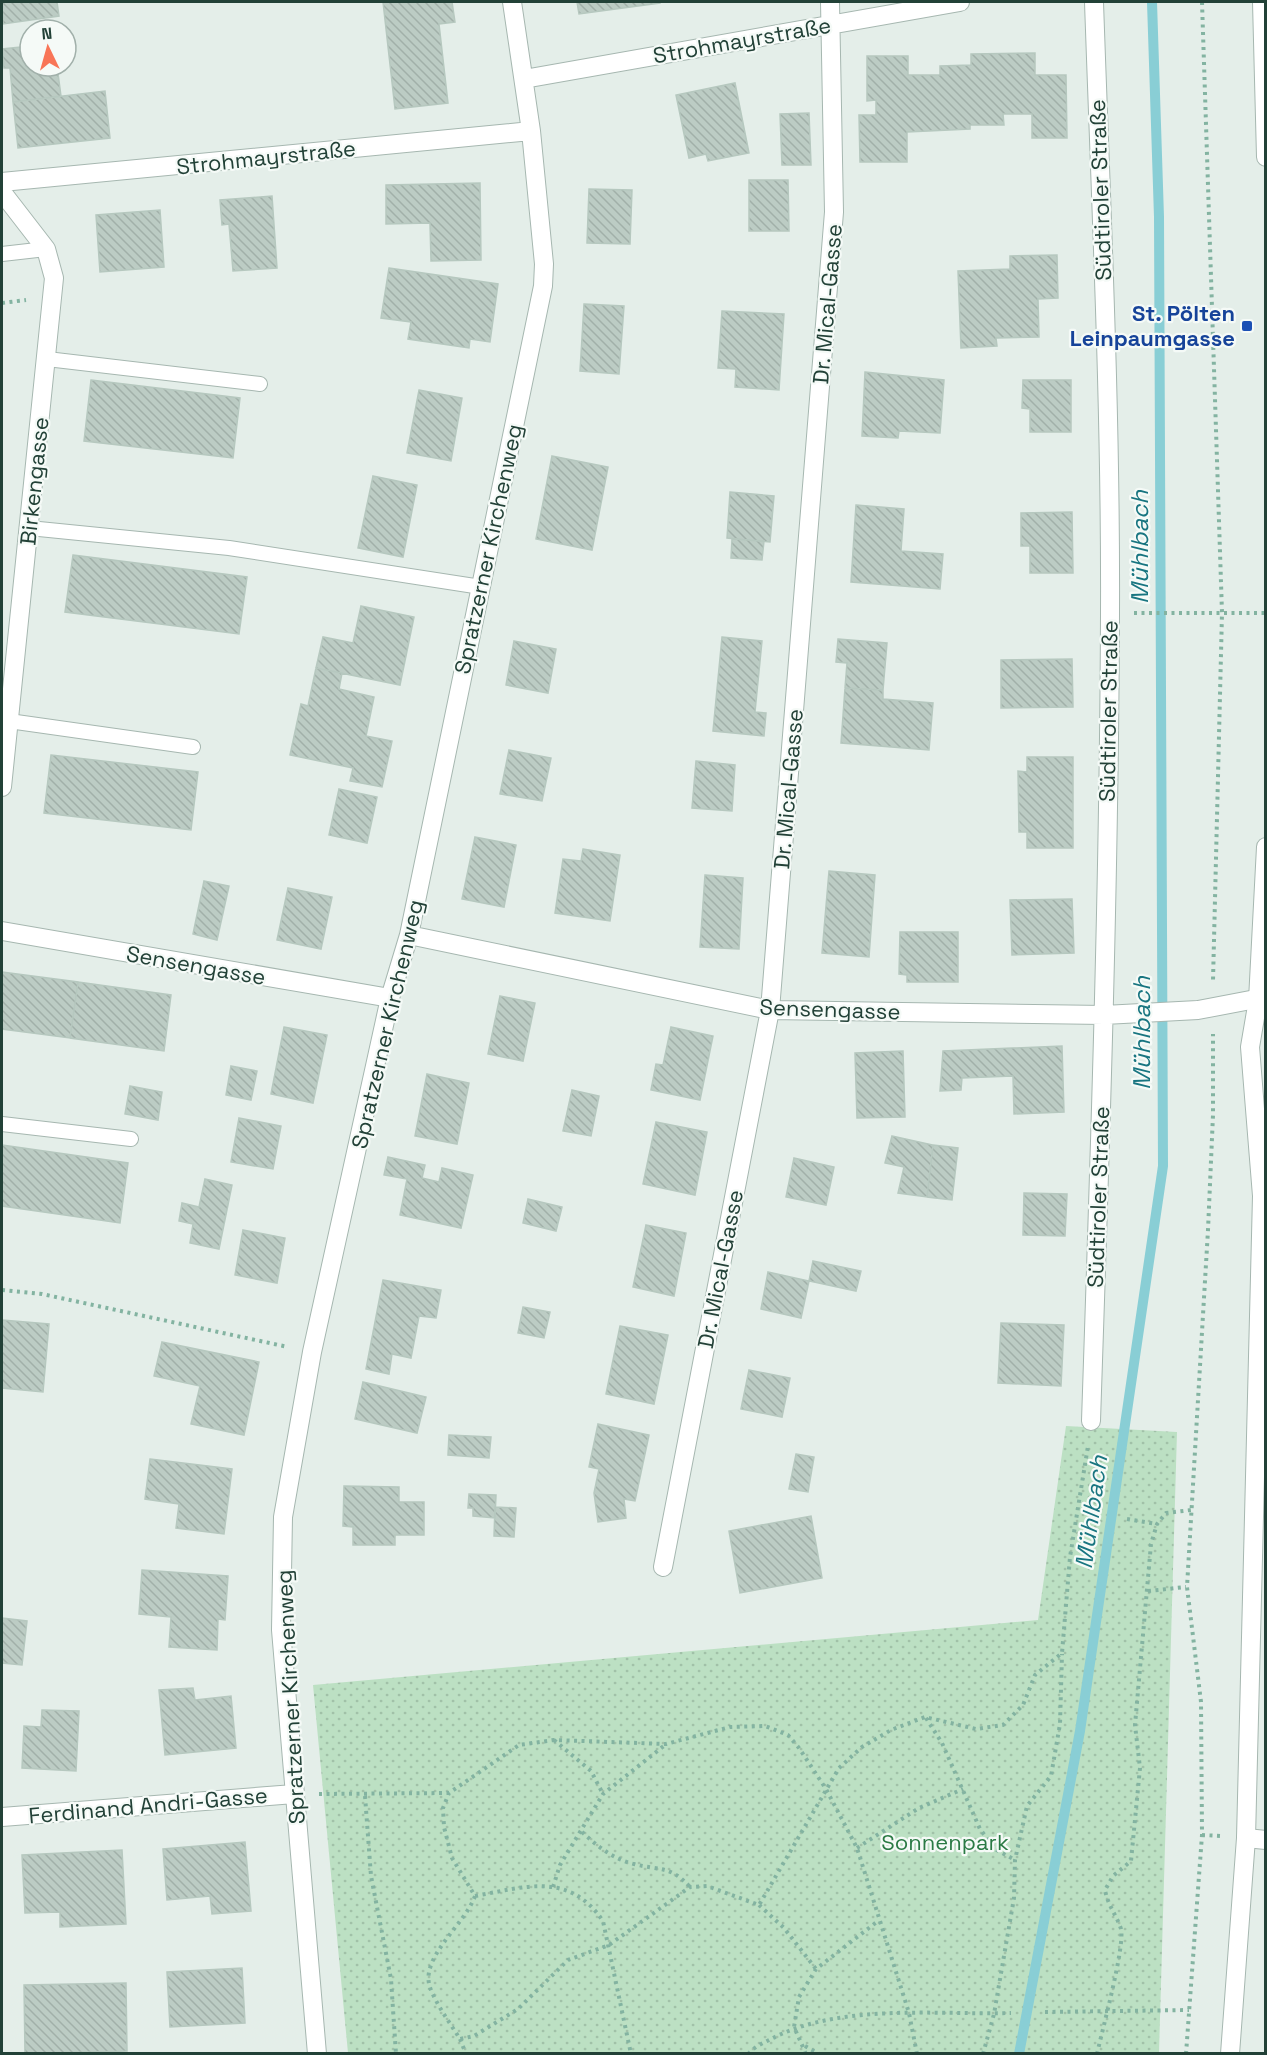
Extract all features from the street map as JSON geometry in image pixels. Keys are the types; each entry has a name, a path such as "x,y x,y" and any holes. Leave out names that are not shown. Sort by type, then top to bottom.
{"street":[{"name":"Spratzerner Kirchenweg","path":"317,2054 281,1630 283,1517 312,1352 390,998 409,935 544,275 531,131 512,2"},
{"name":"Dr. Mical-Gasse","path":"663,1567 770,1011 834,212 830,2"},
{"name":"Strohmayrstraße","path":"524,79 960,2"},
{"name":"Südtiroler Straße","path":"1091,1421 1104,1016 1110,613 1107,391 1094,2"},
{"path":"1262,2 1266,157"},
{"name":"Strohmayrstraße","path":"2,182 531,131"},
{"name":"Birkengasse","path":"2,192 46,249 54,278 2,787"},
{"path":"1230,2054 1246,1838 1262,1196 1250,1047 1262,999 1266,847"},
{"name":"Sensengasse","path":"2,931 390,998"},
{"name":"Sensengasse","path":"409,935 770,1011 1104,1016 1198,1010 1262,999"},
{"name":"Ferdinand Andri-Gasse","path":"2,1817 294,1794"},
{"path":"1246,1838 1266,1840"}],"lane":[{"path":"2,254 46,249"},
{"path":"47,359 260,384"},
{"path":"29,528 229,548 481,587"},
{"path":"9,721 194,747"},
{"path":"2,1124 131,1139"}],"path":[{"path":"1110,613 1266,613"},
{"path":"2,1290 42,1294 312,1352"},
{"path":"983,2054 993,2014 1014,1898 1016,1860 1027,1806 1051,1776 1060,1724 1062,1653 1070,1557 1091,1421"},
{"path":"1097,2054 1108,2009 1121,1930 1108,1907 1104,1890 1113,1876 1131,1861 1140,1768 1136,1725 1151,1544 1157,1524 1166,1513 1191,1510"},
{"path":"1127,1519 1157,1524"},
{"path":"1148,1591 1186,1587"},
{"path":"759,1905 839,1768 862,1747 891,1730 926,1717 976,1730 1003,1725 1023,1706 1035,1675 1062,1653"},
{"path":"926,1717 942,1743 980,1829 995,1849 1016,1860"},
{"path":"294,1794 365,1796 449,1793 519,1744 554,1740 666,1744 730,1727 765,1726 788,1736 826,1790 857,1848 878,1921 909,2013 917,2054"},
{"path":"554,1740 591,1772 603,1794"},
{"path":"554,1887 560,1865 603,1794 666,1744"},
{"path":"857,1848 919,1808 963,1789"},
{"path":"449,1793 443,1808 444,1827 452,1858 475,1896 470,1912 436,1953 428,1971 430,1989 460,2039 466,2054"},
{"path":"365,1796 371,1876 391,1979 396,2054"},
{"path":"582,1832 602,1851 634,1864 666,1868 681,1877 690,1887"},
{"path":"460,2039 474,2036 518,2009 568,1960 609,1945 690,1887 707,1886 759,1905 784,1928 816,1969"},
{"path":"475,1896 507,1888 554,1887 575,1893 592,1904 603,1921 630,2054"},
{"path":"806,2054 794,2028 799,1997 816,1969 878,1921"},
{"path":"1045,2012 1108,2009 1189,2010"},
{"path":"748,2054 794,2028 815,2021 909,2013 1011,2013"},
{"path":"804,2046 819,2054"}],"green space":[{"name":"Sonnenpark","path":"1066,1426 1177,1432 1159,2053 348,2053 313,1685 1038,1620"}],"building":[{"path":"2,2 57,2 59,16 18,18 18,22 3,24"},
{"path":"383,2 452,2 455,22 439,24 448,103 395,109"},
{"path":"577,2 660,2 660,3 579,14"},
{"path":"18,47 18,78 59,78 61,96 13,102 10,68 4,68 2,49"},
{"path":"1035,53 1035,75 1066,75 1067,138 1032,138 1032,114 1003,114 1004,125 970,125 970,129 907,132 907,162 860,162 859,115 876,115 876,100 867,101 867,56 908,56 908,75 940,75 940,66 971,65 971,54"},
{"path":"735,83 749,153 708,161 706,154 689,158 676,95"},
{"path":"105,91 110,138 18,148 13,102"},
{"path":"809,113 811,165 782,165 780,114"},
{"path":"749,180 788,180 789,231 749,231"},
{"path":"480,183 481,260 431,261 430,223 386,224 386,185"},
{"path":"589,189 632,190 630,244 587,243"},
{"path":"272,196 277,268 233,271 229,224 222,225 220,200"},
{"path":"160,210 164,267 100,272 96,215"},
{"path":"1057,255 1058,298 1038,299 1039,337 996,338 997,346 961,348 958,271 1010,269 1010,256"},
{"path":"389,268 498,284 490,342 470,339 469,348 408,339 411,322 381,318"},
{"path":"584,304 624,306 619,374 580,371"},
{"path":"722,311 784,314 779,390 735,387 736,369 718,368"},
{"path":"865,372 944,380 940,433 899,431 898,438 862,436"},
{"path":"91,380 240,398 233,458 84,441"},
{"path":"1023,380 1071,380 1071,432 1030,432 1030,409 1022,408"},
{"path":"419,390 462,398 451,461 407,453"},
{"path":"552,456 608,467 592,550 536,539"},
{"path":"373,476 417,485 403,557 358,548"},
{"path":"730,492 774,496 770,542 727,538"},
{"path":"856,505 904,509 901,551 943,554 940,589 851,582"},
{"path":"1072,512 1073,573 1030,573 1030,546 1021,546 1021,513"},
{"path":"732,539 764,541 762,560 731,558"},
{"path":"73,555 247,577 239,634 65,612"},
{"path":"361,606 414,617 400,685 316,668 323,637 353,643"},
{"path":"722,637 762,641 755,712 766,713 764,736 713,731"},
{"path":"838,639 887,643 883,690 845,688 847,663 836,662"},
{"path":"514,641 556,649 548,693 506,685"},
{"path":"1072,659 1073,707 1001,708 1001,660"},
{"path":"316,668 342,673 339,689 374,697 366,736 392,741 382,787 350,781 353,768 290,755 301,704 308,706"},
{"path":"845,688 883,690 883,699 933,703 929,750 841,743"},
{"path":"509,750 551,758 542,801 500,794"},
{"path":"51,755 198,772 191,830 44,813"},
{"path":"1027,757 1073,757 1073,848 1027,848 1027,832 1019,832 1018,771 1027,772"},
{"path":"696,761 735,765 732,811 692,808"},
{"path":"339,789 377,797 367,843 329,835"},
{"path":"475,837 516,845 504,907 462,899"},
{"path":"583,849 620,855 610,921 555,913 563,859 581,861"},
{"path":"829,871 875,875 869,957 822,953"},
{"path":"705,875 743,878 739,949 700,947"},
{"path":"204,881 229,886 217,940 193,934"},
{"path":"288,888 332,897 321,949 277,940"},
{"path":"1072,899 1074,953 1012,955 1010,900"},
{"path":"900,932 958,932 958,982 907,982 907,975 899,974"},
{"path":"2,972 78,982 70,1038 2,1029"},
{"path":"78,982 171,995 164,1051 70,1038"},
{"path":"500,996 535,1003 523,1061 488,1054"},
{"path":"284,1027 327,1035 313,1103 271,1094"},
{"path":"671,1027 713,1036 700,1100 651,1090 656,1064 663,1065"},
{"path":"1062,1046 1064,1112 1014,1114 1013,1076 962,1078 961,1090 940,1091 943,1051"},
{"path":"903,1051 905,1117 857,1118 855,1053"},
{"path":"231,1066 257,1071 251,1100 226,1095"},
{"path":"427,1074 469,1083 457,1144 415,1136"},
{"path":"130,1086 162,1092 158,1120 125,1114"},
{"path":"572,1090 599,1096 591,1136 563,1131"},
{"path":"239,1118 281,1126 273,1169 231,1162"},
{"path":"656,1122 707,1132 695,1195 643,1184"},
{"path":"892,1136 933,1145 927,1197 898,1193 904,1167 885,1163"},
{"path":"2,1145 128,1163 120,1223 2,1206"},
{"path":"933,1145 958,1148 952,1200 927,1197"},
{"path":"388,1157 425,1165 422,1178 439,1182 442,1168 473,1175 461,1228 400,1215 407,1179 384,1175"},
{"path":"794,1158 834,1167 826,1205 786,1197"},
{"path":"205,1179 232,1185 219,1249 190,1243 193,1224 179,1221 182,1203 199,1207"},
{"path":"1024,1193 1067,1194 1065,1236 1023,1235"},
{"path":"528,1199 562,1207 556,1231 523,1223"},
{"path":"646,1225 686,1233 674,1296 633,1287"},
{"path":"243,1230 285,1238 277,1283 235,1275"},
{"path":"813,1261 861,1271 856,1291 809,1281"},
{"path":"768,1272 809,1281 801,1318 761,1309"},
{"path":"383,1280 441,1290 436,1318 419,1316 411,1358 392,1354 389,1374 366,1369"},
{"path":"523,1307 550,1312 544,1338 518,1333"},
{"path":"2,1320 49,1324 43,1392 2,1388"},
{"path":"1001,1323 1064,1325 1061,1386 998,1383"},
{"path":"620,1326 668,1335 654,1404 606,1394"},
{"path":"162,1342 259,1362 244,1435 191,1424 200,1386 154,1376"},
{"path":"749,1370 790,1378 782,1417 741,1409"},
{"path":"363,1382 426,1397 417,1433 355,1419"},
{"path":"598,1424 649,1435 635,1501 624,1499 626,1518 598,1522 594,1493 599,1469 589,1467"},
{"path":"449,1435 491,1437 489,1458 448,1455"},
{"path":"796,1454 814,1457 808,1492 789,1489"},
{"path":"150,1459 232,1469 224,1534 176,1528 179,1504 145,1499"},
{"path":"344,1486 399,1487 399,1502 424,1502 424,1535 395,1535 395,1545 353,1545 353,1527 343,1526"},
{"path":"469,1494 496,1495 495,1518 473,1516 473,1508 468,1508"},
{"path":"495,1507 516,1508 514,1537 494,1536"},
{"path":"811,1516 822,1578 740,1593 729,1531"},
{"path":"142,1570 228,1576 225,1620 218,1619 217,1650 169,1647 171,1617 139,1614"},
{"path":"2,1618 27,1621 22,1665 2,1663"},
{"path":"193,1688 195,1700 231,1696 236,1748 165,1755 159,1690"},
{"path":"42,1710 79,1711 76,1771 22,1768 24,1726 41,1727"},
{"path":"245,1842 251,1911 212,1914 210,1896 167,1900 163,1849"},
{"path":"122,1850 126,1924 60,1927 60,1912 25,1913 22,1855"},
{"path":"242,1968 245,2023 170,2027 167,1972"},
{"path":"126,1983 127,2051 25,2054 24,1985"}],"waterway":[{"name":"Mühlbach","path":"1019,2054 1080,1731 1163,1166 1159,217 1152,2"}],"place":[{"name":"St. Pölten Leinpaumgasse","path":"1247,326"}]}
